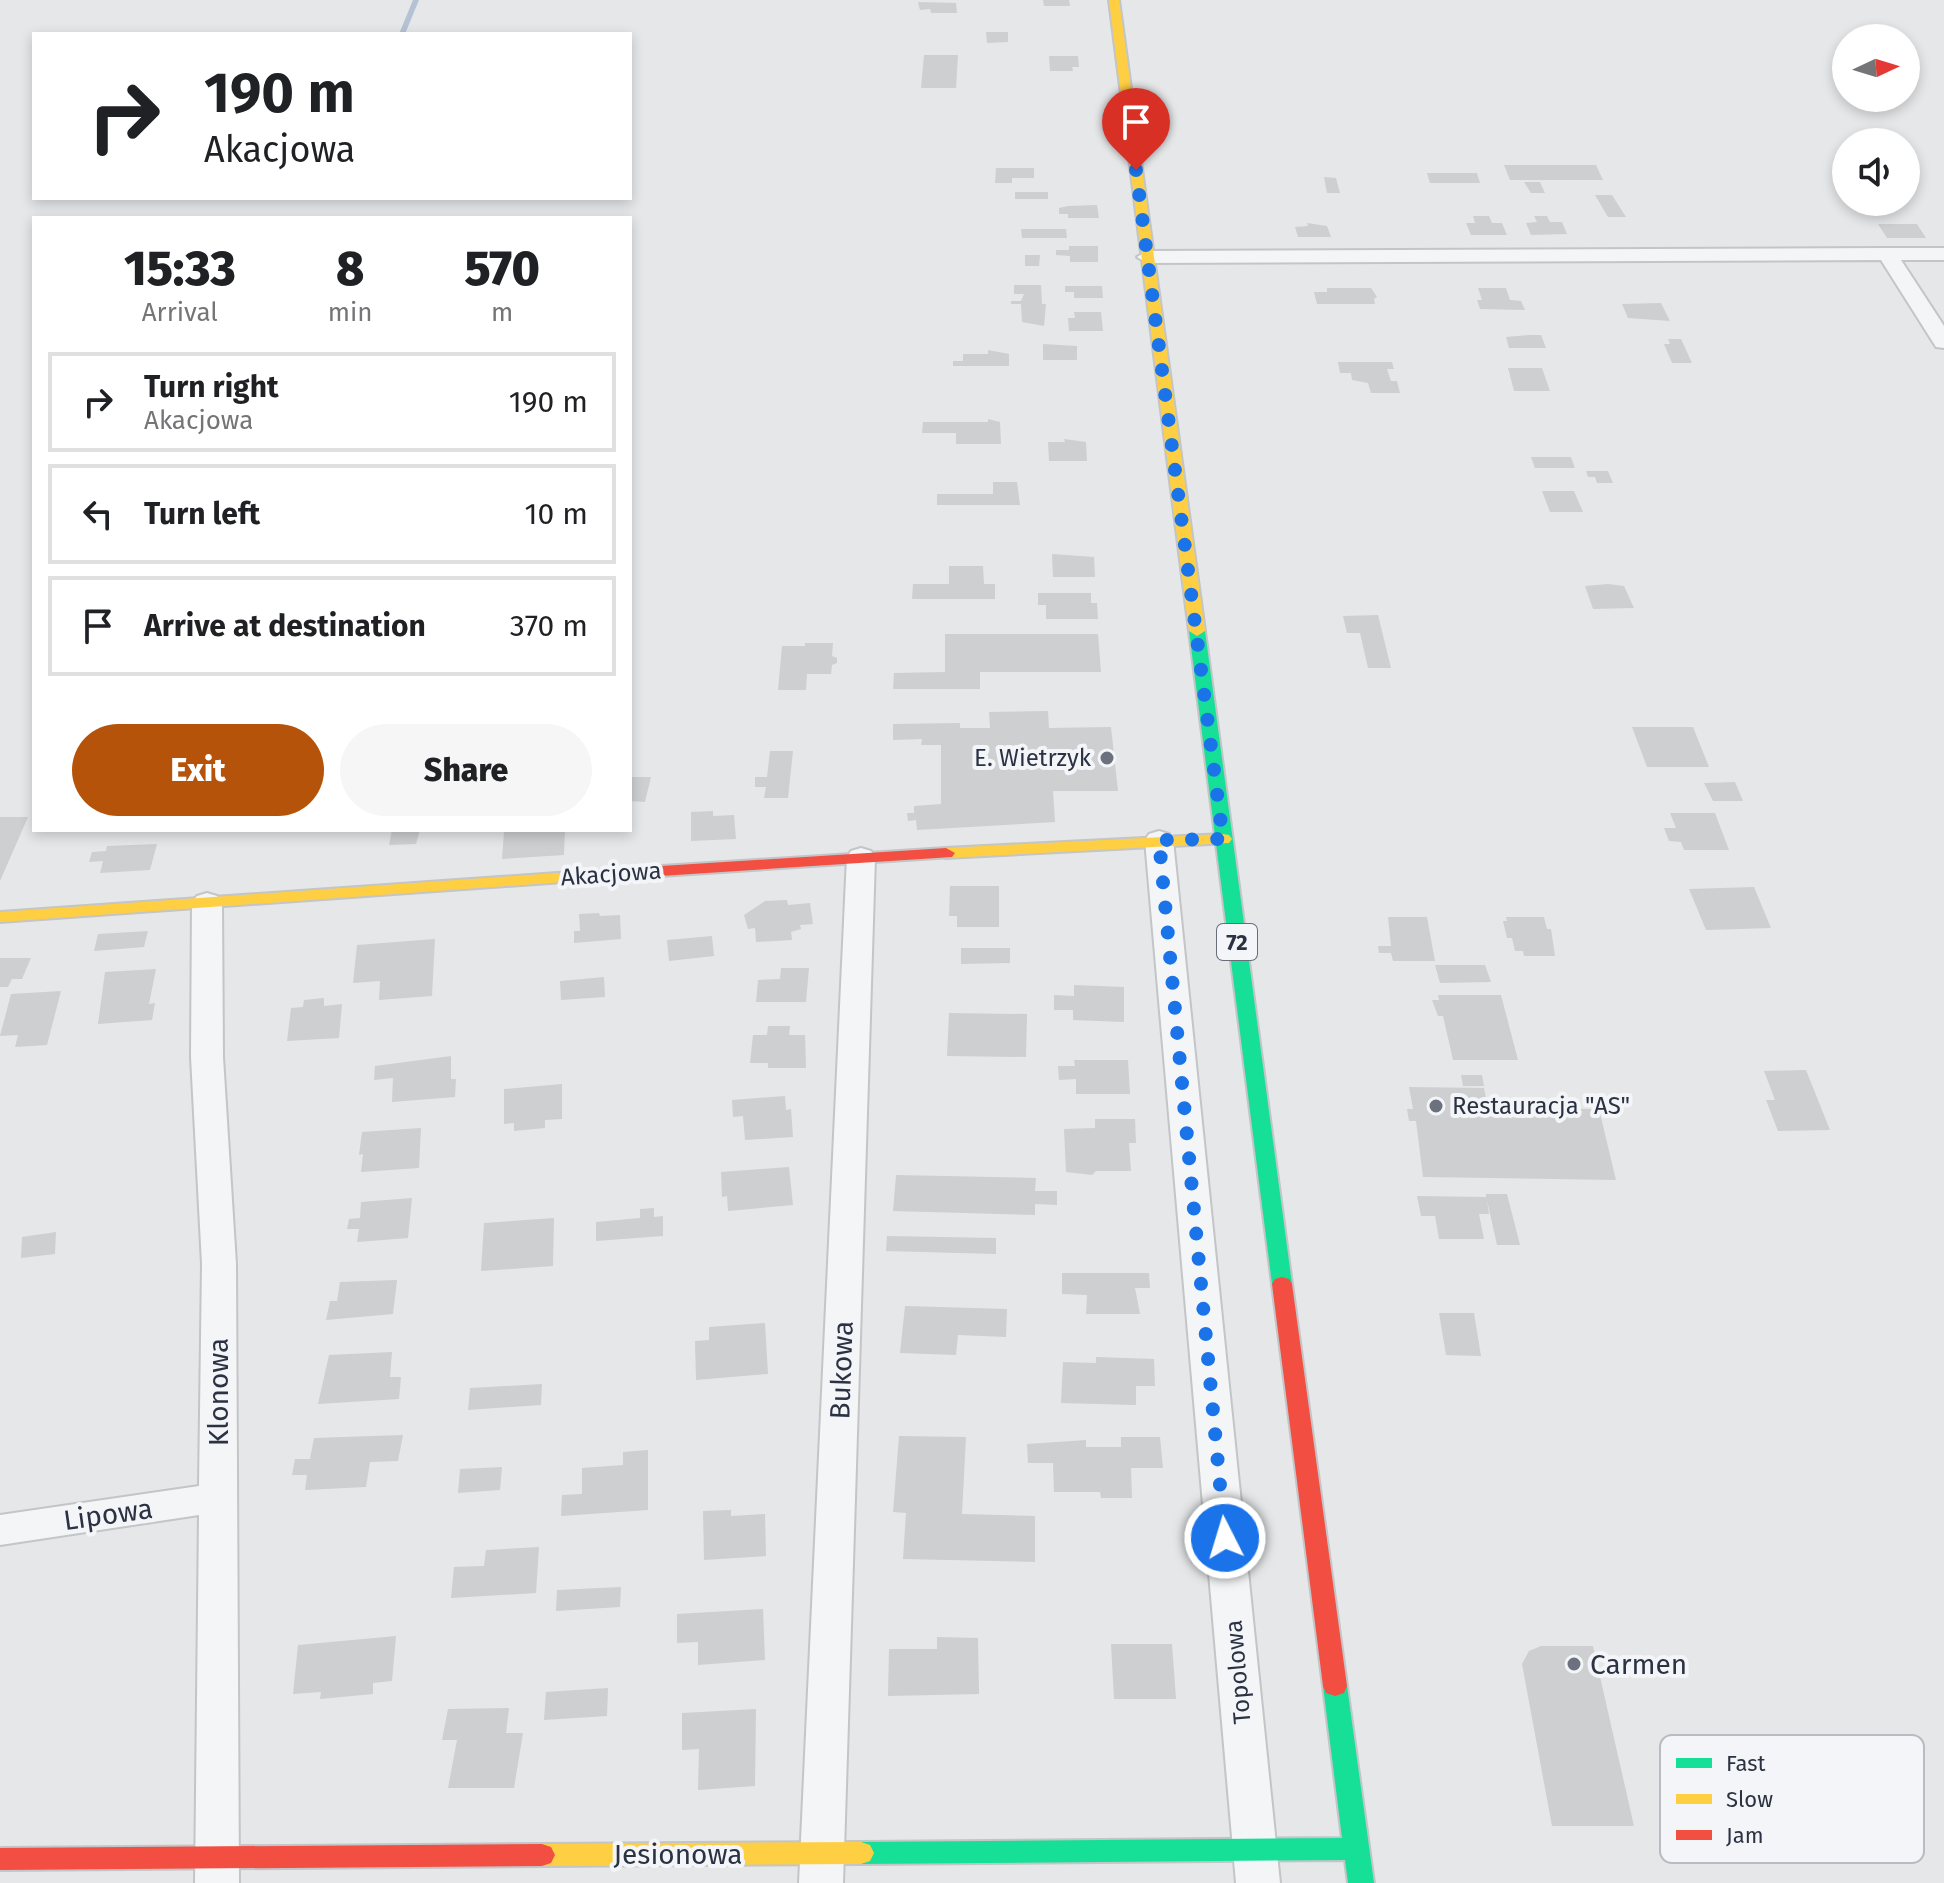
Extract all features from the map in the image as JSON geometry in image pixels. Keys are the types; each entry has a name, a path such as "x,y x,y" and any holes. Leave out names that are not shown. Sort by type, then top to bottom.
{"main road":[{"name":"72","path":"1114,0 1361,1883"},
{"name":"Akacjowa","path":"0,917 861,857 1223,839"},
{"name":"Jesionowa","path":"0,1859 217,1870 1256,1866 1357,1849"}],"street":[{"path":"1887,254 1944,342"},
{"path":"1147,257 1944,254"},
{"name":"Topolowa","path":"1159,840 1256,1866"},
{"name":"Bukowa","path":"822,1868 861,857"},
{"name":"Klonowa","path":"207,902 207,1057 219,1264 217,1870"},
{"name":"Lipowa","path":"0,1530 217,1498"}],"building":[{"path":"1043,0 1069,0 1070,6 1044,6"},
{"path":"918,2 956,3 957,13 920,10"},
{"path":"986,32 1008,32 1008,42 987,43"},
{"path":"924,55 958,55 956,88 921,88"},
{"path":"1049,56 1078,56 1079,67 1072,67 1073,71 1050,71"},
{"path":"1504,165 1596,165 1603,180 1510,180"},
{"path":"996,168 1034,168 1034,178 1012,178 1012,183 995,183"},
{"path":"1427,173 1477,173 1480,183 1430,183"},
{"path":"1324,177 1336,178 1340,193 1327,193"},
{"path":"1524,182 1540,182 1545,193 1531,193"},
{"path":"1015,192 1048,192 1048,199 1015,199"},
{"path":"1595,195 1612,195 1626,217 1608,217"},
{"path":"1097,205 1099,218 1068,218 1068,214 1059,214 1059,208"},
{"path":"1473,216 1489,216 1492,223 1502,223 1507,235 1471,235 1466,223 1475,223"},
{"path":"1534,216 1547,216 1550,222 1562,222 1567,234 1531,235 1526,223 1537,222"},
{"path":"1307,223 1327,226 1331,237 1298,237 1295,227 1308,226"},
{"path":"1878,224 1917,224 1926,238 1887,238"},
{"path":"1021,229 1066,229 1067,238 1022,238"},
{"path":"1069,246 1098,246 1098,262 1070,262 1070,256 1056,255 1056,250 1069,250"},
{"path":"1025,255 1040,255 1039,266 1025,266"},
{"path":"1014,285 1041,285 1042,304 1046,304 1044,326 1022,322 1021,304 1011,304 1011,301 1021,301 1024,294 1014,294"},
{"path":"1065,286 1102,286 1103,298 1074,298 1074,292 1065,292"},
{"path":"1327,288 1371,288 1377,297 1375,304 1317,304 1314,292 1327,292"},
{"path":"1478,288 1506,288 1510,300 1521,301 1525,310 1480,309 1477,300 1482,300"},
{"path":"1661,303 1670,321 1628,318 1622,304"},
{"path":"1074,312 1101,312 1103,331 1069,331 1068,318 1075,318"},
{"path":"1541,335 1546,348 1509,348 1506,337"},
{"path":"1668,339 1681,339 1692,363 1672,363 1664,344 1670,344"},
{"path":"1043,344 1077,346 1077,360 1043,360"},
{"path":"988,350 1009,354 1009,366 953,366 953,361 963,361 963,354 988,354"},
{"path":"1338,362 1392,362 1394,369 1387,369 1391,381 1397,381 1400,393 1371,393 1368,383 1352,380 1351,373 1340,373"},
{"path":"1508,368 1542,368 1550,391 1514,391"},
{"path":"988,419 1000,422 1001,444 956,444 956,433 922,433 923,422 988,422"},
{"path":"1064,439 1086,442 1087,461 1049,461 1048,442 1065,442"},
{"path":"1531,457 1571,457 1575,468 1535,468"},
{"path":"1586,471 1608,471 1613,483 1597,483 1595,477 1588,477"},
{"path":"993,482 1017,482 1020,505 937,505 937,494 993,494"},
{"path":"1542,491 1574,491 1583,512 1550,512"},
{"path":"1052,554 1094,557 1095,577 1053,577"},
{"path":"949,566 983,566 984,584 995,584 995,599 912,599 913,584 949,584"},
{"path":"1585,586 1624,586 1634,608 1593,609"},
{"path":"1038,593 1091,593 1091,603 1097,603 1098,619 1046,619 1046,605 1038,605"},
{"path":"1378,615 1391,668 1368,668 1360,633 1347,633 1343,616"},
{"path":"945,634 1098,634 1101,672 980,672 980,689 893,689 894,673 945,672"},
{"path":"805,643 833,643 832,656 837,658 837,663 832,665 831,674 807,674 806,690 778,690 782,646 805,646"},
{"path":"1048,711 1049,728 1111,727 1118,791 1053,791 1055,822 917,830 916,820 908,821 907,813 914,813 914,806 941,804 941,745 921,745 922,739 893,740 893,724 960,723 960,728 990,728 989,712"},
{"path":"1632,727 1693,727 1709,767 1647,767"},
{"path":"770,751 793,751 788,798 764,798 766,787 755,787 755,777 767,777"},
{"path":"632,777 651,777 645,802 632,801"},
{"path":"1735,782 1743,801 1713,801 1704,783"},
{"path":"713,811 713,816 734,815 736,839 691,841 691,812"},
{"path":"1670,813 1715,813 1729,850 1684,850 1681,842 1669,841 1664,828 1676,828"},
{"path":"0,817 28,817 0,881"},
{"path":"392,832 419,832 416,844 389,845"},
{"path":"504,832 565,832 564,855 502,859"},
{"path":"157,844 150,870 100,873 103,861 89,862 92,852 106,851 107,846"},
{"path":"950,886 999,886 999,927 957,927 957,916 949,916"},
{"path":"1754,887 1771,928 1706,930 1689,889"},
{"path":"787,900 788,905 810,903 813,924 800,925 801,929 791,932 792,940 756,942 755,928 748,929 744,915 765,901"},
{"path":"599,913 600,916 620,915 621,939 574,943 574,931 580,931 579,914"},
{"path":"1388,917 1427,917 1435,961 1393,961 1391,953 1379,953 1378,946 1391,946"},
{"path":"1506,917 1544,917 1547,929 1551,929 1555,956 1524,956 1523,951 1515,951 1512,938 1507,938 1503,921 1507,921"},
{"path":"148,931 144,947 94,951 98,934"},
{"path":"712,936 714,956 669,961 667,940"},
{"path":"435,939 432,996 379,1000 380,981 353,983 357,945"},
{"path":"961,948 1010,948 1010,963 961,964"},
{"path":"0,958 31,958 22,979 12,979 8,987 0,987"},
{"path":"1435,965 1485,965 1491,982 1440,983"},
{"path":"781,968 809,968 806,1002 756,1002 758,980 780,979"},
{"path":"156,969 149,1004 155,1003 152,1020 98,1024 105,972"},
{"path":"604,977 605,997 561,1000 560,981"},
{"path":"1074,985 1124,987 1124,1022 1073,1020 1073,1010 1054,1010 1054,995 1074,996"},
{"path":"61,991 47,1045 15,1047 18,1035 0,1036 11,994"},
{"path":"1438,995 1501,995 1518,1060 1453,1060 1443,1016 1438,1016 1432,1000 1439,1000"},
{"path":"324,998 324,1006 342,1004 339,1038 287,1041 291,1008 303,1007 304,1000"},
{"path":"949,1013 1027,1014 1026,1057 947,1056"},
{"path":"768,1026 790,1026 789,1035 805,1035 806,1068 768,1068 768,1063 750,1063 753,1035 767,1035"},
{"path":"451,1056 451,1079 456,1079 455,1097 392,1102 393,1078 374,1080 375,1066"},
{"path":"1074,1060 1128,1060 1130,1094 1076,1094 1076,1079 1059,1080 1058,1066 1075,1066"},
{"path":"1806,1070 1830,1130 1778,1131 1766,1100 1775,1100 1764,1071"},
{"path":"1461,1075 1482,1075 1484,1086 1463,1086"},
{"path":"562,1084 562,1119 545,1120 545,1128 514,1131 514,1123 504,1124 504,1089"},
{"path":"1409,1087 1484,1088 1487,1104 1482,1104 1483,1108 1599,1109 1616,1180 1423,1177 1416,1121 1409,1121 1407,1109 1413,1109"},
{"path":"785,1096 786,1110 791,1109 793,1137 745,1140 743,1116 733,1117 732,1100"},
{"path":"1095,1119 1135,1119 1136,1143 1129,1143 1131,1171 1096,1171 1092,1175 1066,1172 1064,1129 1095,1128"},
{"path":"421,1128 419,1168 361,1172 363,1154 359,1155 362,1132"},
{"path":"789,1167 793,1205 728,1211 727,1196 722,1197 721,1172"},
{"path":"896,1175 1036,1178 1035,1191 1057,1191 1057,1205 1035,1204 1035,1215 893,1211"},
{"path":"1486,1194 1507,1194 1520,1245 1497,1245 1487,1200 1489,1214 1479,1214 1484,1239 1439,1239 1435,1216 1421,1216 1417,1196 1486,1197"},
{"path":"412,1198 408,1238 357,1242 359,1229 347,1229 349,1219 360,1218 361,1202"},
{"path":"654,1208 654,1217 663,1216 663,1236 596,1241 596,1222 640,1218 640,1209"},
{"path":"554,1218 553,1266 481,1271 484,1223"},
{"path":"56,1232 55,1254 21,1258 22,1237"},
{"path":"887,1236 996,1238 996,1254 886,1251"},
{"path":"1062,1273 1149,1273 1150,1288 1135,1288 1140,1314 1086,1314 1087,1295 1062,1294"},
{"path":"397,1280 393,1314 326,1320 330,1301 337,1301 340,1282"},
{"path":"905,1306 1007,1309 1006,1337 958,1335 956,1355 900,1353"},
{"path":"1439,1313 1474,1313 1481,1356 1446,1355"},
{"path":"765,1323 768,1374 696,1380 695,1341 709,1340 709,1327"},
{"path":"392,1352 390,1377 401,1377 399,1399 318,1404 329,1355"},
{"path":"1096,1357 1154,1359 1155,1386 1136,1386 1136,1405 1061,1403 1063,1362 1096,1363"},
{"path":"542,1384 541,1405 468,1410 470,1388"},
{"path":"403,1435 398,1461 370,1462 366,1487 305,1490 307,1475 292,1475 295,1459 310,1459 314,1438"},
{"path":"899,1436 966,1437 962,1514 1035,1516 1035,1562 903,1559 906,1513 893,1512"},
{"path":"1121,1437 1160,1437 1163,1468 1131,1468 1132,1498 1101,1498 1100,1492 1054,1492 1053,1463 1028,1463 1027,1444 1086,1440 1086,1447 1121,1447"},
{"path":"648,1450 648,1510 561,1516 562,1495 582,1494 582,1468 623,1465 623,1452"},
{"path":"502,1467 500,1490 458,1493 460,1469"},
{"path":"731,1510 731,1516 765,1514 766,1556 704,1560 703,1511"},
{"path":"539,1547 536,1593 451,1598 454,1567 484,1566 486,1550"},
{"path":"621,1587 620,1607 556,1611 557,1590"},
{"path":"763,1609 765,1660 698,1665 698,1642 677,1643 677,1614"},
{"path":"396,1636 392,1681 373,1683 373,1694 320,1699 321,1692 293,1694 298,1645"},
{"path":"937,1637 978,1638 979,1694 888,1696 889,1649 937,1649"},
{"path":"1111,1644 1172,1644 1176,1699 1114,1699"},
{"path":"1541,1646 1593,1646 1634,1826 1552,1826 1522,1664 1529,1651"},
{"path":"608,1688 607,1716 544,1720 546,1692"},
{"path":"509,1708 506,1733 523,1733 514,1788 448,1788 457,1740 442,1740 448,1709"},
{"path":"756,1709 755,1786 698,1790 699,1749 682,1750 682,1713"}],"waterway":[{"path":"403,32 416,0"}],"traffic: fast":[{"path":"1197,631 1282,1284"},
{"path":"1335,1686 1361,1883"},
{"path":"861,1853 1357,1849"}],"traffic: slow":[{"path":"1114,0 1197,631"},
{"path":"946,853 1223,839"},
{"path":"0,917 614,874"},
{"path":"542,1855 861,1853"}],"traffic: jam":[{"path":"614,874 946,853"},
{"path":"1282,1284 1335,1686"},
{"path":"0,1859 542,1855"}],"place":[{"name":"E. Wietrzyk","path":"1107,758"},
{"name":"Restauracja \"AS\"","path":"1436,1106"},
{"name":"Carmen","path":"1574,1664"}],"route":[{"path":"1136,170 1223,839 1159,840 1225,1538"}]}
